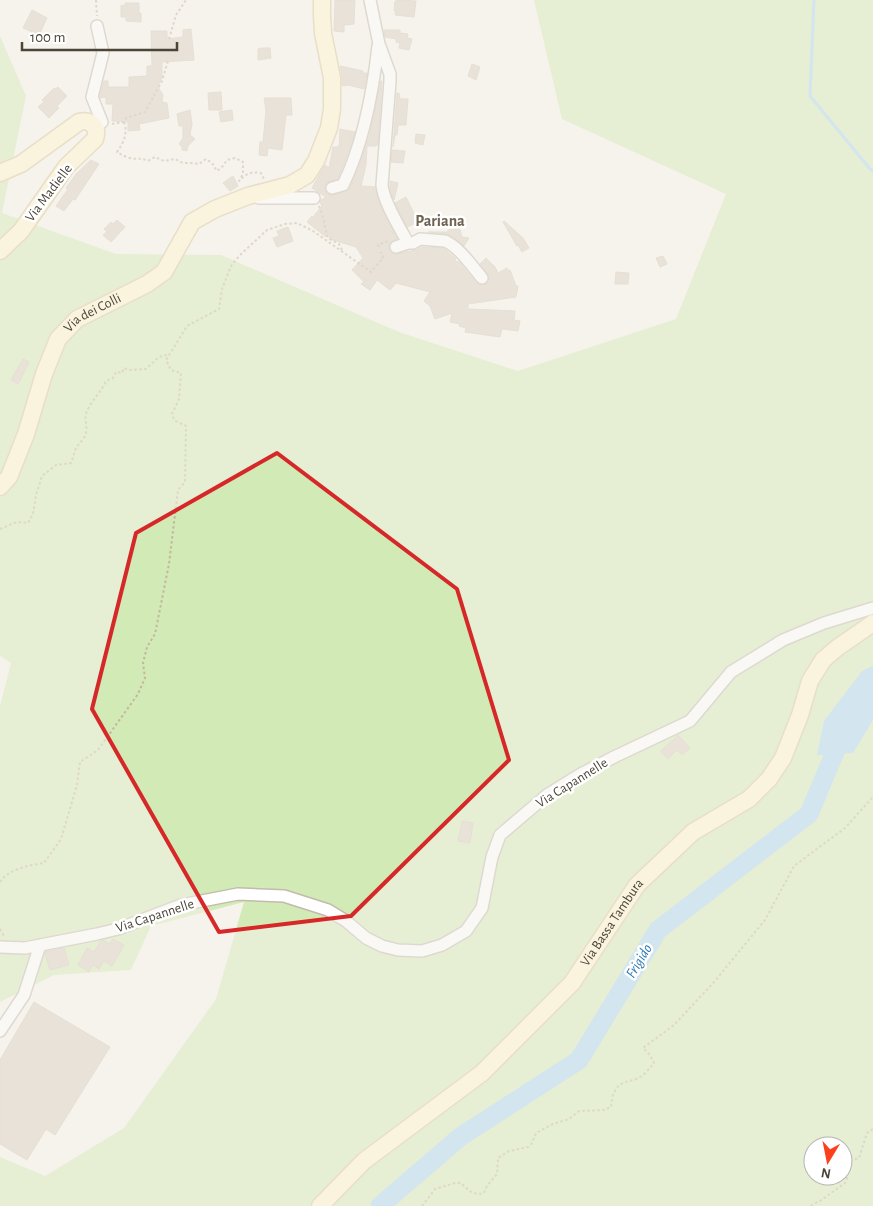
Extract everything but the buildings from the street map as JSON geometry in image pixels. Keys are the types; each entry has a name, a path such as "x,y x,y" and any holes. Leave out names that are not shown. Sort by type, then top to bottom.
{"street":[{"name":"Via dei Colli","path":"0,487 9,477 26,434 44,374 58,339 77,320 147,284 164,272 192,222 215,209 248,196 290,185 307,175 316,161 329,128 332,109 332,78 323,32 322,0"},
{"path":"370,0 379,44 390,74 382,188 390,209 408,243"},
{"path":"0,173 21,164 79,122 90,122 95,128 102,122 92,97 103,53 97,26"},
{"path":"332,188 343,185 357,150 374,81 379,44"},
{"name":"Via Madielle","path":"0,252 20,231 66,167 95,139 95,128"},
{"name":"Via dei Colli","path":"248,196 258,198 314,198"},
{"path":"396,247 420,239 448,242 464,256 482,278"},
{"name":"Via Capannelle","path":"0,947 25,948 97,934 118,929 182,905 238,894 284,896 328,910 346,921 366,938 382,946 398,950 422,951 442,944 466,932 482,908 492,857 500,835 547,795 597,765 690,721 731,672 783,640 824,623 873,608"},
{"name":"Via Bassa Tambura","path":"320,1206 364,1161 482,1073 572,983 638,885 693,832 749,799 770,779 783,758 800,715 810,681 823,660 837,648 873,624"},
{"path":"0,1031 24,995 40,945"}],"path":[{"path":"96,0 97,26"},
{"path":"169,39 176,15 186,0"},
{"path":"168,61 162,81 145,112 126,118 124,122 126,136 117,152 132,159 140,158 148,161 155,157 164,161 175,159 182,163 191,162 199,164 206,159 217,171 227,160 235,158 243,162 243,174 240,181 244,175 253,172 261,173 265,180 256,178"},
{"path":"314,198 322,214 328,238 339,244 342,251"},
{"path":"0,882 2,878 22,867 44,863 61,838 77,785 80,762 98,750 138,694 145,678 143,663 147,647 155,634 169,564 178,490 184,482 186,426 174,420 172,414 178,400 182,373 171,370 166,360 187,326 219,309 222,289 231,266 267,230 284,224 297,223 313,231 371,272 383,258 381,252"},
{"path":"0,530 17,522 28,523 42,476 56,465 71,463 76,448 85,436 87,411 106,381 113,378 116,372 122,373 124,368 129,370 146,369 160,358 170,354"},
{"path":"422,1206 435,1189 455,1184 461,1183 471,1192 484,1193 497,1174 498,1158 509,1151 528,1146 532,1143 536,1133 553,1124 569,1119 579,1111 604,1110 611,1107 617,1086 636,1079 647,1072 654,1062 643,1048 674,1025 714,982 765,920 794,866 845,828 873,797"},
{"path":"811,1206 845,1183 848,1179 849,1161 859,1158 867,1133 873,1129"}],"highlighted area":[{"path":"277,453 457,589 509,760 351,916 219,932 92,709 136,533"}],"green space":[{"path":"534,0 873,0 873,1206 0,1206 0,1157 45,1176 124,1128 216,999 244,902 151,926 131,970 54,975 0,1002 0,706 11,663 0,656 0,36 26,96 2,213 116,254 221,255 399,332 518,371 676,319 726,194 562,119"}],"water":[{"path":"873,666 873,720 853,753 817,755 824,721 862,671"}],"waterway":[{"path":"814,0 810,96 873,171"},
{"name":"Frigido","path":"380,1206 460,1137 579,1060 658,930 809,814 848,721 873,697"}],"district":[{"name":"Pariana","path":"440,221"}]}
